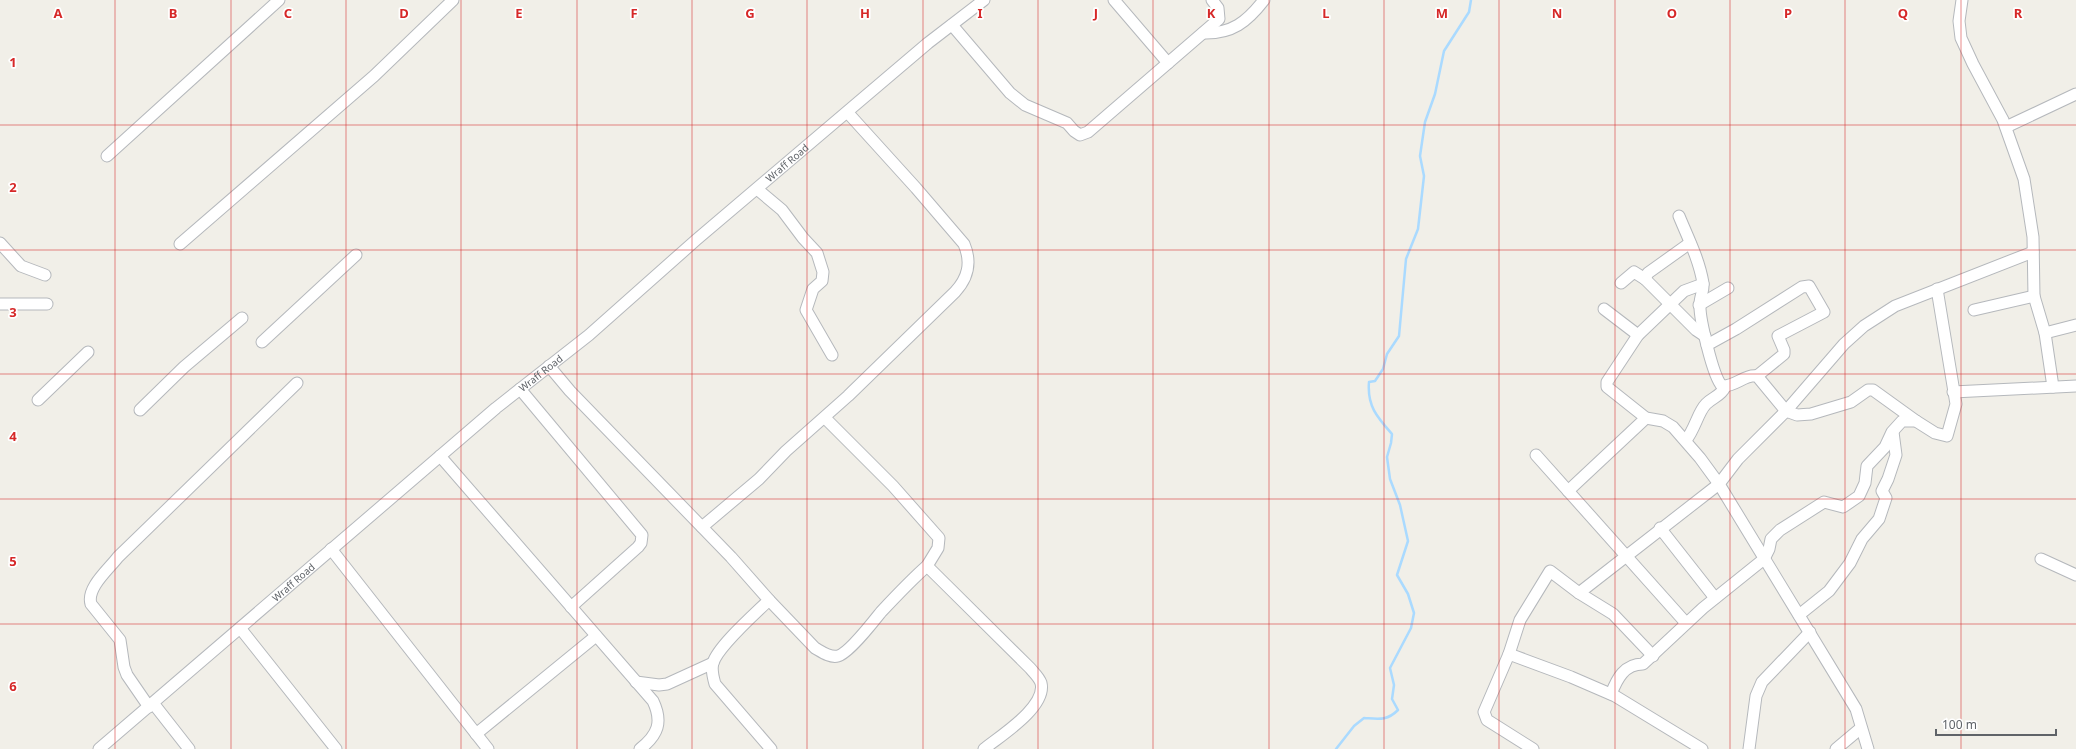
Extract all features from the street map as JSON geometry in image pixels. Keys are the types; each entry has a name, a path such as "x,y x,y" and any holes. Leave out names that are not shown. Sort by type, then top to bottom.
{"street":[{"path":"107,156 279,0"},
{"path":"180,244 374,76 454,0"},
{"name":"Wraff Road","path":"99,749 440,456 520,389 589,335 928,43 984,0"},
{"path":"1114,0 1168,63"},
{"path":"952,25 1010,93 1025,105 1067,123 1080,135 1088,132 1219,19 1218,8 1212,0"},
{"path":"1203,33 1218,33 1234,28 1255,12 1264,0"},
{"path":"1962,0 1959,21 1961,38 2006,127 2024,179 2032,224 2034,296 2045,333 2053,388"},
{"path":"2006,127 2076,94"},
{"path":"702,527 759,479 786,451 825,418 955,292 964,280 969,265 968,255 964,244 848,113"},
{"path":"757,189 782,210 803,238 817,253 822,272 822,281 813,290 806,310 832,355"},
{"path":"1679,216 1696,255 1703,284 1699,305 1714,373 1720,384 1725,386"},
{"path":"0,243 21,266 45,275"},
{"path":"1645,279 1648,273 1690,244"},
{"path":"1579,593 1660,528 1719,484 1738,459 1786,411 1844,344 1855,334 1895,306 2033,252"},
{"path":"262,342 356,255"},
{"path":"1621,283 1634,272 1645,279 1706,340"},
{"path":"1703,284 1684,291 1638,335 1607,384 1609,389 1646,418 1669,424 1686,440 1719,484 1856,709 1868,749"},
{"path":"1686,440 1692,433 1706,404 1721,394 1725,386 1750,376 1757,376 1784,354 1784,350 1778,336 1824,312 1809,286 1802,287 1736,330 1706,340"},
{"path":"1699,305 1728,288"},
{"path":"1757,376 1786,411 1797,415 1811,414 1851,402 1868,390 1873,390 1935,434 1947,436 1956,404 1953,392 1951,366 1937,289"},
{"path":"1974,310 2034,296"},
{"path":"0,304 47,304"},
{"path":"1604,309 1638,335"},
{"path":"140,410 184,367 242,318"},
{"path":"2045,333 2076,325"},
{"path":"38,400 88,352"},
{"path":"549,366 570,391 702,527 815,648 823,654 836,657 842,654 856,641 913,578 927,566 938,548 939,538 893,486 825,418"},
{"path":"189,749 127,676 124,667 120,640 90,604 90,596 118,557 297,383"},
{"path":"1953,392 2076,386"},
{"path":"520,389 642,536 641,543 638,547 571,608"},
{"path":"1568,491 1646,418"},
{"path":"1611,694 1617,680 1626,669 1634,664 1643,664 1686,623 1764,559 1770,549 1770,539 1780,530 1824,502 1843,507 1859,496 1865,483 1867,466 1884,447 1892,432 1902,421 1916,421"},
{"path":"1799,615 1829,591 1850,564 1862,539 1879,519 1886,498 1882,491 1888,479 1896,455 1892,432"},
{"path":"1536,455 1627,555 1686,623"},
{"path":"440,456 653,701 659,713 656,731 640,749"},
{"path":"1660,528 1715,598"},
{"path":"331,549 488,749"},
{"path":"2041,560 2076,576"},
{"path":"927,566 1030,668 1041,684 1040,692 1032,708 1019,722 984,749"},
{"path":"1533,749 1487,720 1484,715 1509,654 1520,620 1550,571 1579,593 1613,614 1653,656"},
{"path":"769,600 720,650 713,663 713,678 715,684 733,707 771,749"},
{"path":"240,628 336,749"},
{"path":"1749,749 1756,696 1762,682 1810,632"},
{"path":"476,734 596,636"},
{"path":"1509,654 1571,677 1611,694 1702,749"},
{"path":"636,682 659,685 667,684 680,676 713,663"},
{"path":"698,670 713,678"},
{"path":"1836,749 1861,728"}],"waterway":[{"path":"1336,749 1354,726 1364,718 1386,718 1398,710 1392,699 1394,685 1390,668 1411,628 1414,613 1408,594 1397,575 1408,541 1400,505 1390,479 1387,457 1392,434 1371,405 1369,382 1375,381 1383,369 1387,354 1399,336 1406,259 1418,229 1424,176 1420,156 1425,122 1435,94 1444,51 1469,12 1471,0"}]}
